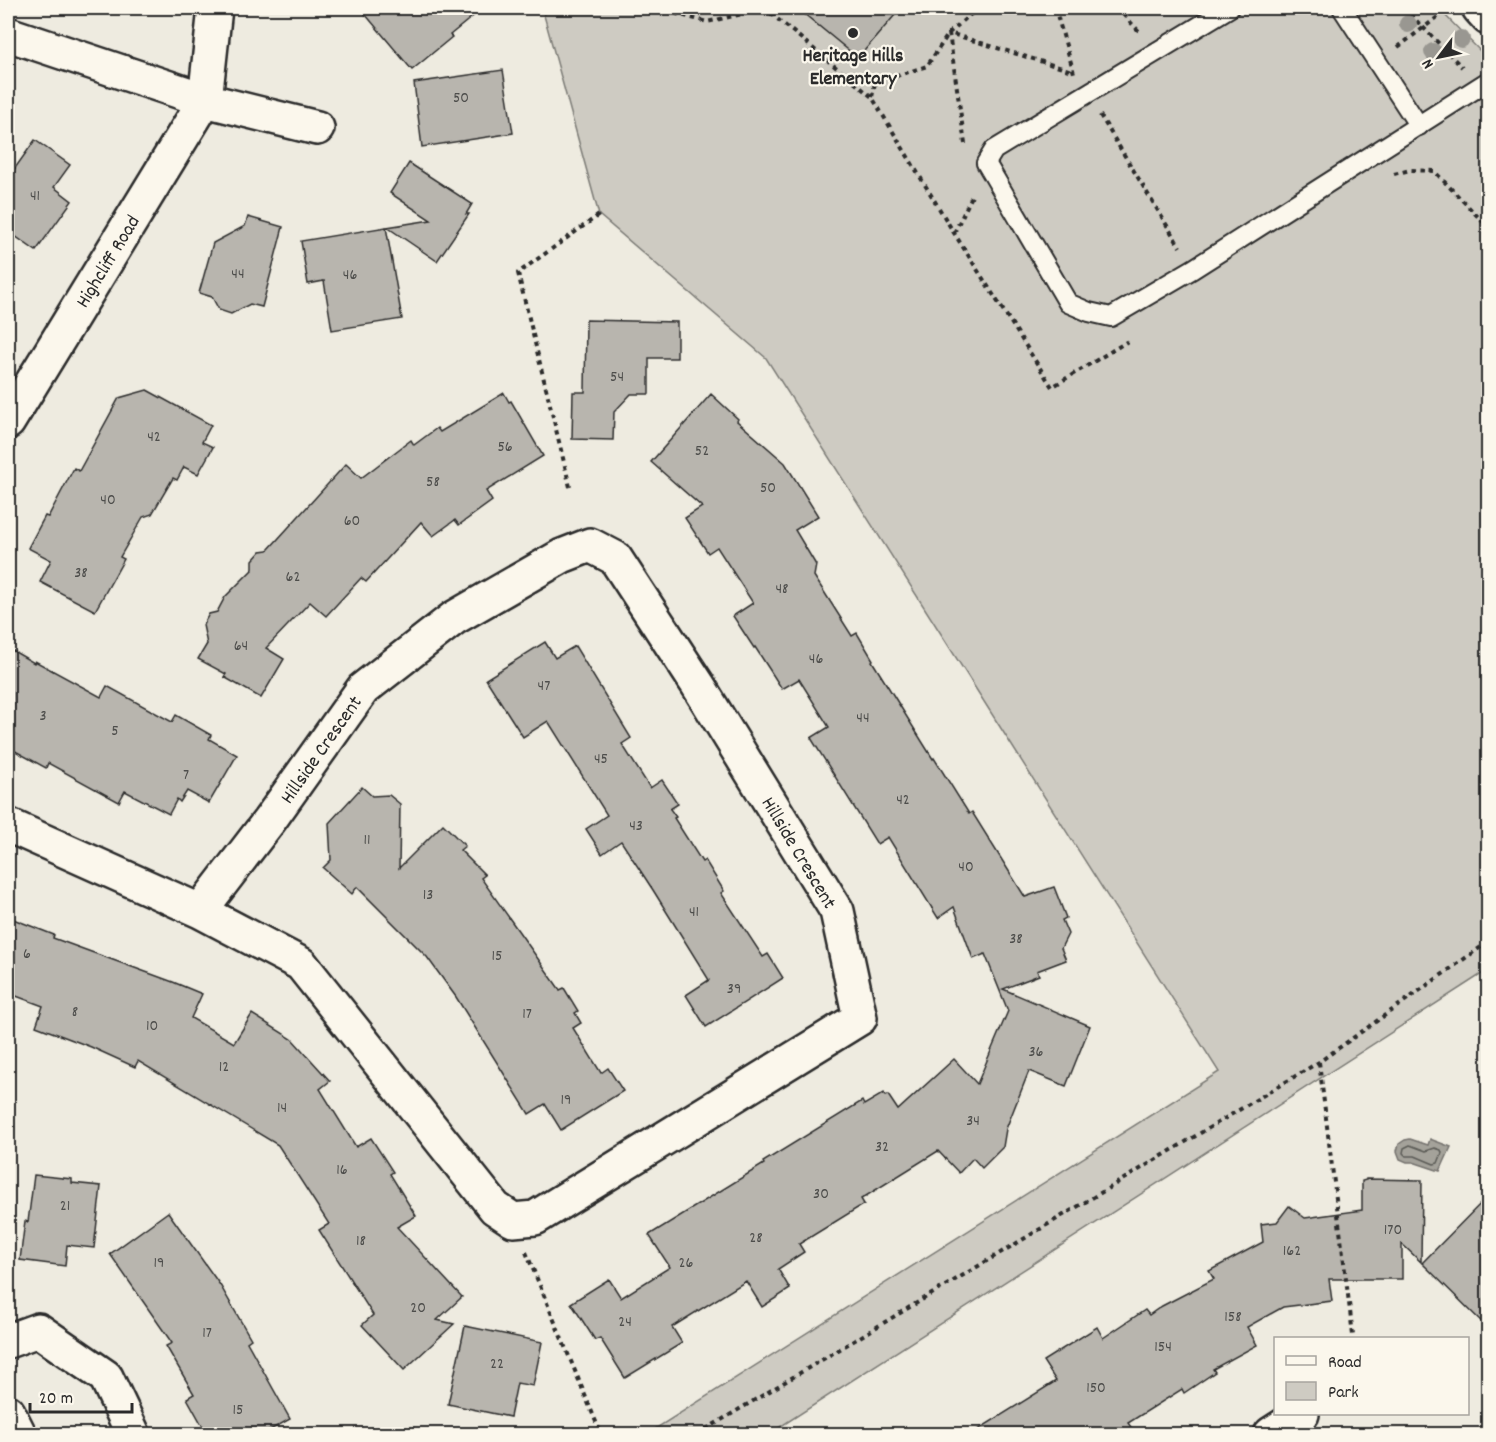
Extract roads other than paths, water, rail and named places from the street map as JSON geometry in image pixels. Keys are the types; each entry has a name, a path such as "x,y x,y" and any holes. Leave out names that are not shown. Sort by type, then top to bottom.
{"street":[{"name":"Highcliff Road","path":"8,422 205,100 215,8"},
{"path":"1479,8 1488,18"},
{"path":"8,34 205,100 317,128"},
{"name":"Hillside Crescent","path":"590,545 615,558 704,695 837,911 860,1018 535,1218 513,1220 495,1208 301,964 200,911 269,821 363,689 454,618 562,556 590,545"},
{"path":"8,825 200,911"},
{"path":"8,1341 38,1330 106,1377 133,1434"},
{"path":"8,1412 19,1434"},
{"path":"1271,1434 1299,1415"}],"lane":[{"path":"1229,8 994,150 986,163 1068,303 1089,312 1111,317 1194,269 1485,83"},
{"path":"1342,8 1419,126"}],"water":[{"path":"1410,1139 1428,1145 1430,1139 1451,1147 1440,1171 1400,1159 1397,1151 1399,1144"}],"place":[{"name":"Heritage Hills Elementary","path":"853,33"}]}
